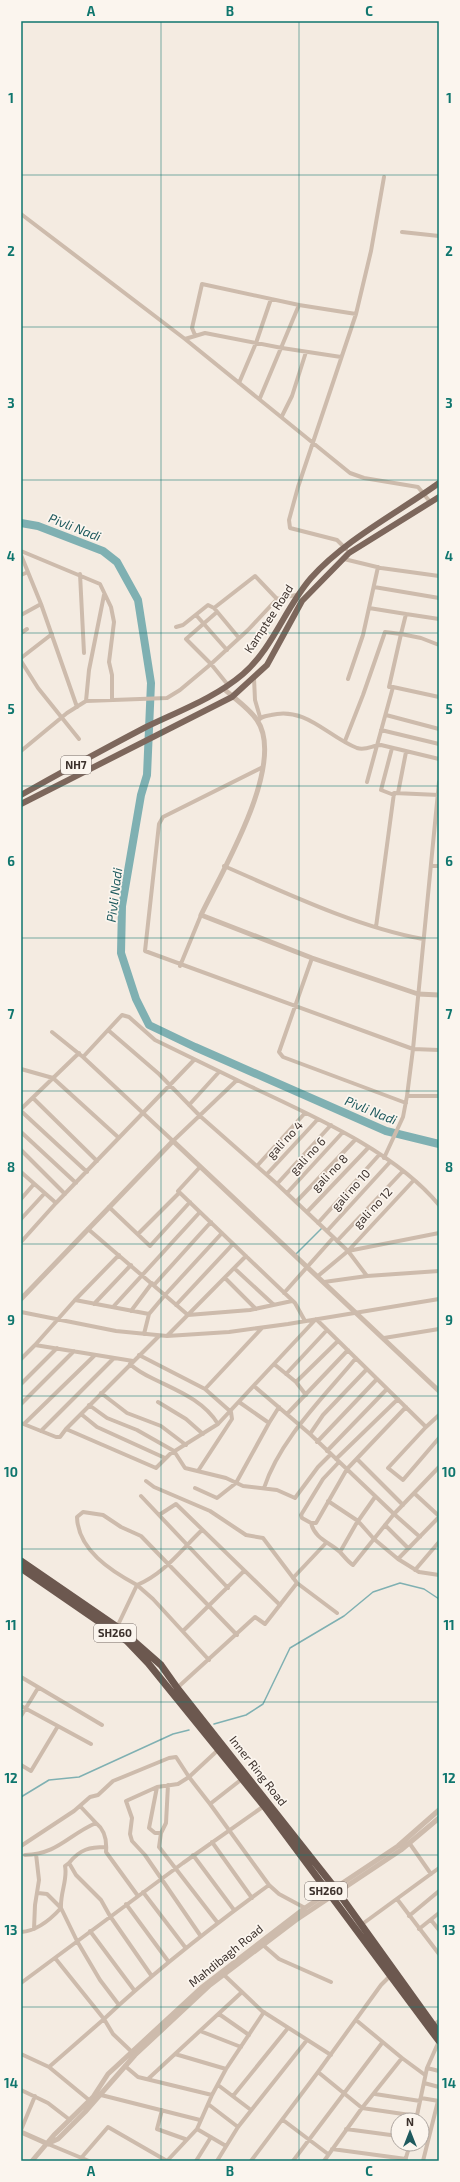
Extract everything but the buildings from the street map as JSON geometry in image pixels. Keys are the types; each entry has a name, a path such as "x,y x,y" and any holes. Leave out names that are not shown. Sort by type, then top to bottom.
{"highway":[{"path":"21,1561 117,1627 161,1665 194,1716"},
{"name":"SH260","path":"21,1568 127,1641 215,1740"},
{"name":"Inner Ring Road","path":"215,1740 218,1750 264,1806 390,1976 435,2024 439,2041"},
{"name":"Inner Ring Road","path":"215,1740 336,1890 435,2024 439,2033"}],"main road":[{"name":"Kamptee Road","path":"21,795 131,735 226,687 244,673 262,654 296,595 327,563 344,547 439,483"},
{"path":"21,804 232,697 267,665 302,601 349,553 439,497"}],"street":[{"path":"349,553 337,540 290,528 291,514 356,314 371,251 384,177"},
{"path":"21,214 185,339 260,398 313,443 354,474 364,478 418,486 431,503"},
{"path":"402,232 439,236"},
{"path":"195,335 192,328 202,284 300,305 356,314"},
{"path":"239,383 256,343 271,299"},
{"path":"260,398 300,305"},
{"path":"185,339 205,333 282,348 341,357"},
{"path":"282,416 292,396 306,352"},
{"path":"21,551 80,574 100,584 111,607 114,622 109,662 112,675 112,698"},
{"path":"21,555 52,634 76,707"},
{"path":"344,559 378,567 439,576"},
{"path":"348,679 363,635 378,567"},
{"path":"21,575 28,572"},
{"path":"80,574 84,653"},
{"path":"259,719 232,697 211,664 186,639 215,610 255,576 277,599"},
{"path":"374,587 439,598"},
{"path":"86,701 89,670 104,594"},
{"path":"21,751 60,719 86,701 112,698 167,698 180,690 227,650 277,599 296,595"},
{"path":"21,615 41,604"},
{"path":"176,627 183,625 208,605 215,610 239,638"},
{"path":"369,608 439,619"},
{"path":"406,614 389,687 439,697"},
{"path":"196,615 227,650"},
{"path":"21,633 27,630"},
{"path":"345,741 385,632 421,638 439,644"},
{"path":"21,658 52,634"},
{"path":"21,661 60,719 79,740"},
{"path":"180,966 201,916 252,809 263,766 266,747 255,700 254,678"},
{"path":"367,782 393,687"},
{"path":"259,719 277,713 292,713 316,723 358,749 373,748 378,745 439,759"},
{"path":"386,715 439,728"},
{"path":"381,730 439,744"},
{"path":"392,748 381,790 396,794 438,795"},
{"path":"376,927 396,794 406,752"},
{"path":"263,766 163,817 159,824 145,951 180,966 413,1049 439,1050"},
{"path":"384,1158 392,1144 403,1117 406,1103 413,1049 439,782"},
{"path":"224,866 288,894 394,934 423,939"},
{"path":"431,866 439,866"},
{"path":"201,916 312,958 418,994 439,995"},
{"path":"312,958 279,1052 283,1057 406,1103"},
{"path":"83,1057 122,1015 129,1016 155,1040 344,1132 403,1171 425,1188 439,1205"},
{"path":"108,1030 170,1085 200,1116 267,1174 348,1251 367,1276"},
{"path":"52,1032 83,1057 308,1266 439,1391"},
{"path":"78,1053 21,1110 86,1172"},
{"path":"21,1242 56,1203 194,1060"},
{"path":"21,1069 53,1078 119,1138"},
{"path":"190,1105 219,1072"},
{"path":"21,1299 173,1141 237,1080"},
{"path":"406,1096 439,1096"},
{"path":"33,1098 97,1161"},
{"path":"257,1166 305,1113"},
{"name":"gali no 4","path":"267,1174 318,1119"},
{"path":"277,1184 331,1125"},
{"path":"21,1132 76,1183"},
{"name":"gali no 6","path":"287,1193 344,1132"},
{"path":"296,1202 355,1140"},
{"name":"gali no 8","path":"307,1212 368,1148"},
{"path":"21,1150 65,1194"},
{"path":"318,1223 379,1155"},
{"name":"gali no 10","path":"327,1231 390,1162"},
{"path":"138,1234 180,1193 178,1191 200,1167"},
{"path":"284,1293 308,1266 403,1171"},
{"path":"22,1175 56,1203"},
{"name":"gali no 12","path":"318,1276 348,1251 414,1180"},
{"path":"21,1199 34,1184"},
{"path":"180,1193 292,1301 305,1321"},
{"path":"21,1219 44,1194"},
{"path":"109,1207 150,1246 190,1202"},
{"path":"113,1308 200,1212"},
{"path":"131,1311 153,1284 211,1222"},
{"path":"88,1229 119,1254 188,1315 256,1309 292,1301"},
{"path":"144,1334 149,1314 164,1295 222,1233"},
{"path":"348,1251 439,1233"},
{"path":"176,1305 233,1244"},
{"path":"21,1359 119,1254"},
{"path":"167,1336 246,1256"},
{"path":"94,1304 131,1265"},
{"path":"234,1268 274,1305"},
{"path":"324,1282 367,1276 439,1271"},
{"path":"225,1278 256,1309"},
{"path":"21,1312 116,1332 167,1336 262,1328 439,1299"},
{"path":"76,1300 149,1314"},
{"path":"316,1319 426,1427"},
{"path":"66,1429 156,1468 174,1451 218,1424 231,1412 316,1319"},
{"path":"205,1389 262,1328"},
{"path":"384,1338 437,1329 439,1334"},
{"path":"286,1374 327,1330"},
{"path":"95,1354 23,1423 56,1437 60,1437 89,1405 158,1336"},
{"path":"296,1382 338,1341"},
{"path":"35,1344 132,1362 138,1372 192,1398 212,1414 218,1424"},
{"path":"21,1384 57,1348"},
{"path":"287,1414 348,1350"},
{"path":"21,1404 74,1351"},
{"path":"139,1355 205,1389 231,1412 232,1419 198,1471"},
{"path":"41,1431 114,1358"},
{"path":"264,1488 270,1469 292,1434 356,1358"},
{"path":"274,1364 296,1382 306,1395"},
{"path":"310,1434 323,1416 367,1369"},
{"path":"318,1442 377,1379"},
{"path":"254,1386 310,1434 375,1497 420,1537"},
{"path":"89,1405 107,1418 137,1430 174,1451 185,1468 244,1486 277,1490 295,1498 329,1453 387,1389"},
{"path":"101,1393 127,1413 160,1426 186,1445"},
{"path":"398,1399 337,1460 301,1514 302,1518 311,1523 316,1523 347,1470 406,1407"},
{"path":"158,1402 186,1419 203,1434"},
{"path":"239,1402 269,1423"},
{"path":"195,1488 217,1498 236,1483 279,1407"},
{"path":"81,1414 97,1427 165,1458"},
{"path":"439,1415 388,1468 403,1480 439,1438"},
{"path":"357,1459 403,1505"},
{"path":"311,1523 313,1531 326,1543 340,1552 343,1558 353,1565 394,1514 439,1467"},
{"path":"146,1481 154,1487 210,1511 246,1535 263,1538 297,1583 336,1613"},
{"path":"398,1559 439,1517 414,1493"},
{"path":"141,1496 228,1588"},
{"path":"340,1552 358,1520 375,1497"},
{"path":"328,1501 358,1520 374,1539 398,1559 419,1572 439,1575"},
{"path":"159,1515 176,1504 280,1606"},
{"path":"209,1660 183,1631 137,1585 109,1569 87,1546 77,1527 77,1517 83,1512 103,1515 121,1528 141,1536 167,1565 210,1606 237,1635"},
{"path":"386,1525 408,1548"},
{"path":"117,1627 137,1585 155,1576 202,1530"},
{"path":"415,1570 439,1542"},
{"path":"293,1578 326,1543"},
{"path":"183,1631 244,1571"},
{"path":"177,1688 255,1617 265,1624 297,1583"},
{"path":"21,1677 102,1725"},
{"path":"21,1716 23,1708 38,1688"},
{"path":"23,1708 91,1744"},
{"path":"21,1765 30,1771 58,1726"},
{"path":"200,1935 162,1878 145,1855 132,1841 130,1834 132,1818 126,1801 157,1787 178,1784 218,1750"},
{"path":"21,1846 80,1806 90,1797 98,1795 113,1781 169,1758 176,1757 269,1885 280,1894 305,1908"},
{"path":"210,1804 242,1779"},
{"path":"168,1785 166,1823 161,1833 159,1847 176,1867 217,1922"},
{"path":"157,1787 149,1828 155,1834 161,1833"},
{"path":"80,1806 96,1823 102,1827 106,1852 138,1896"},
{"path":"21,1983 176,1867 264,1806"},
{"name":"Mahdibagh Road","path":"222,1973 263,1945 329,1895 398,1846 439,1810"},
{"name":"Mahdibagh Road","path":"336,1890 410,1844 439,1818"},
{"path":"25,1855 36,1854 58,1847 80,1830 96,1823"},
{"path":"212,1842 252,1898"},
{"path":"410,1844 431,1874"},
{"path":"21,1932 34,1929 54,1915 61,1908 63,1885 67,1873 65,1866 70,1863 76,1854 88,1847 106,1847"},
{"path":"34,1929 35,1905 38,1892 36,1854"},
{"path":"193,1855 234,1910"},
{"path":"70,1863 76,1875 101,1900 110,1916 151,1975"},
{"path":"361,1925 439,1868"},
{"path":"49,2067 151,1975 217,1922 269,1885"},
{"path":"38,1892 47,1894 61,1908 77,1941 100,1980 119,2005"},
{"path":"143,1892 185,1947"},
{"path":"409,1916 439,1892"},
{"name":"Mahdibagh Road","path":"32,2161 48,2144 54,2135 89,2100 108,2074 222,1973 305,1908 329,1895"},
{"path":"397,1899 439,1954"},
{"path":"126,1904 168,1961"},
{"path":"419,1929 439,1913"},
{"path":"431,1920 439,1930"},
{"path":"90,1931 134,1990"},
{"path":"263,1945 279,1959 331,1982"},
{"path":"54,1958 104,2019 113,2034 133,2053"},
{"path":"222,1973 264,2012 331,2055"},
{"path":"251,2161 283,2120 381,1985 390,1976"},
{"path":"148,2079 242,1992"},
{"path":"82,2157 108,2127 167,2161 185,2139 197,2128 226,2069 264,2012"},
{"path":"219,2014 249,2035"},
{"path":"356,2020 382,2043 425,2075"},
{"path":"233,2096 288,2028"},
{"path":"200,2031 241,2047"},
{"path":"217,2161 251,2110 307,2040"},
{"path":"418,2112 427,2068 439,2041"},
{"path":"293,2161 382,2043"},
{"name":"Mahdibagh Road","path":"48,2144 58,2139 101,2095 125,2066 133,2053"},
{"path":"21,2054 49,2067 89,2100"},
{"path":"175,2054 226,2069"},
{"path":"324,2161 346,2129 402,2058"},
{"path":"125,2066 138,2077 212,2095"},
{"path":"427,2068 439,2071"},
{"path":"318,2072 362,2108 390,2113"},
{"path":"424,2083 439,2087"},
{"path":"218,2085 251,2110"},
{"path":"21,2090 48,2103 70,2120"},
{"path":"375,2094 439,2101 423,2161"},
{"path":"101,2095 200,2120"},
{"path":"35,2096 21,2131 89,2161"},
{"path":"208,2104 238,2128"},
{"path":"162,2110 157,2129 185,2139"},
{"path":"283,2120 328,2154"},
{"path":"197,2128 226,2146"},
{"path":"346,2129 390,2135"},
{"path":"196,2161 211,2137"},
{"path":"332,2149 406,2160"}],"waterway":[{"name":"Pivli Nadi","path":"21,523 38,526 103,551 117,562 138,600 151,683 147,775 141,795 122,906 121,953 136,999 149,1025 195,1047 386,1131 439,1144"},
{"path":"295,1255 322,1228"},
{"path":"214,1724 246,1715 263,1704 290,1648 344,1616 373,1592 400,1583 424,1589 439,1599"},
{"path":"21,1797 49,1780 79,1777 173,1734 189,1730"}]}
